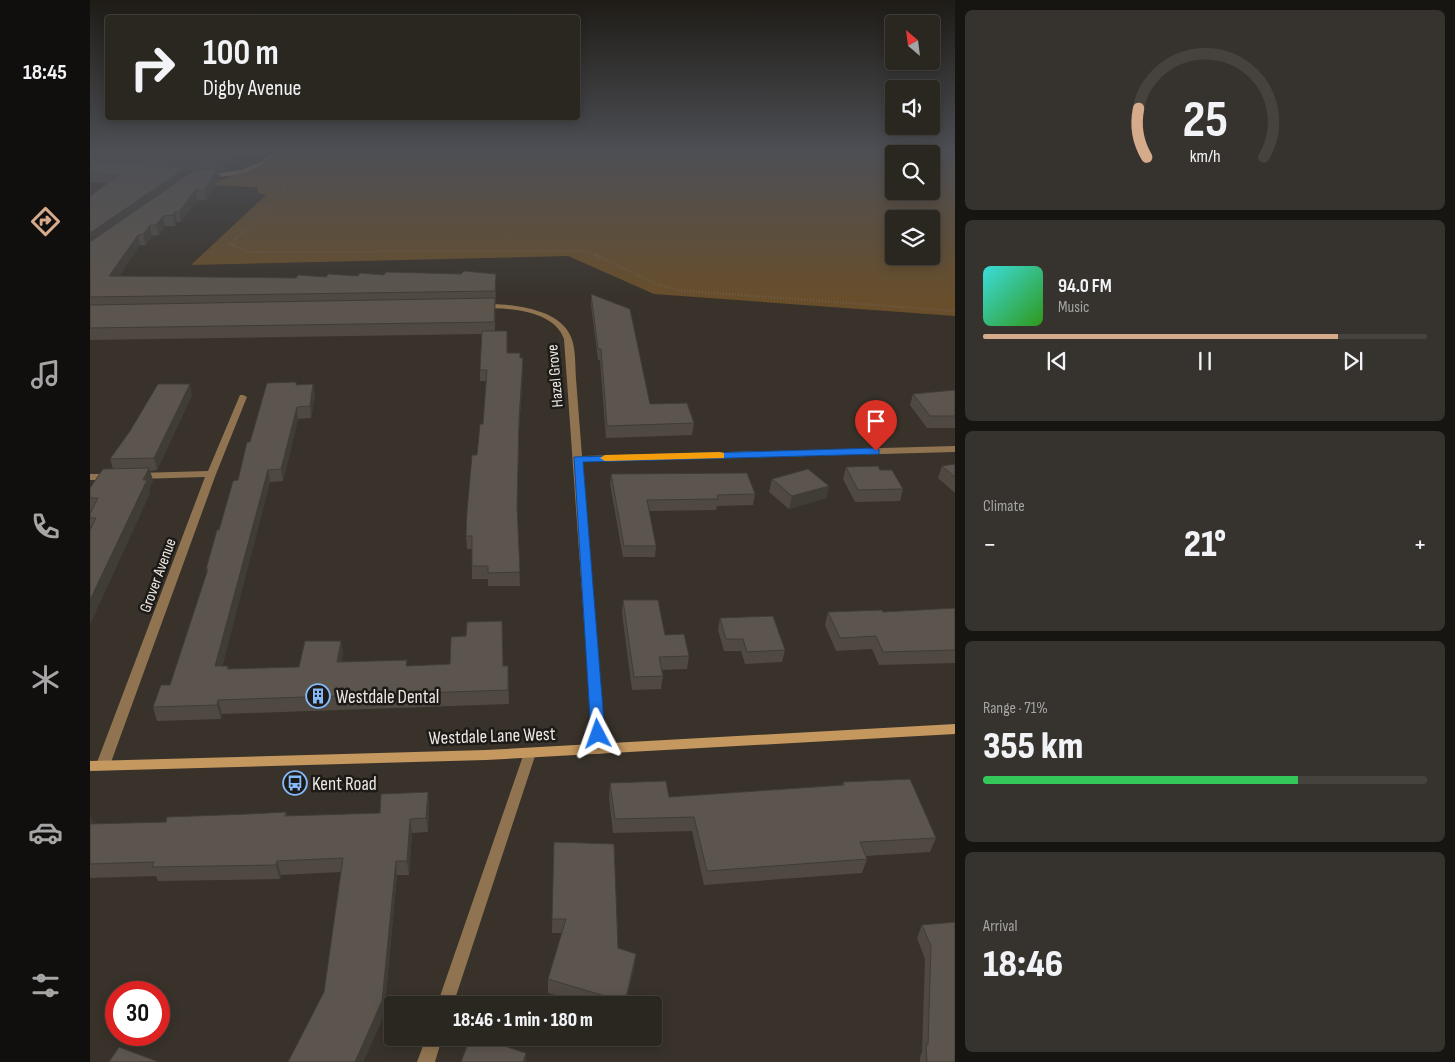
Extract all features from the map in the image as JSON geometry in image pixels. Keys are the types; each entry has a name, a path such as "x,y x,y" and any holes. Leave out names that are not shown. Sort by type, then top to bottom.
{"street":[{"name":"Hazel Grove","path":"478,306 523,309 541,314 556,323 567,334 570,352 599,749"},
{"name":"Grover Avenue","path":"97,766 243,397"},
{"path":"577,459 955,449"},
{"path":"90,478 211,474"},
{"name":"Westdale Lane West","path":"97,766 530,753 955,729"},
{"path":"448,996 530,753"},
{"path":"426,1062 431,1046"}],"path":[{"path":"275,201 230,244 249,252 583,251 654,283 675,290 955,311"}],"shaded area":[{"path":"260,201 955,201 955,316 654,294 568,256 191,265"}],"building":[{"path":"90,201 137,201 90,233"},
{"path":"150,201 187,201 179,212 163,216 156,225 150,225 143,234 138,235 109,276 296,278 298,275 326,277 328,274 358,276 360,273 384,275 386,272 461,274 464,271 496,274 495,291 90,297 90,242"},
{"path":"591,294 630,309 650,404 687,403 694,423 607,426 601,349 598,349"},
{"path":"495,298 494,322 90,328 90,305"},
{"path":"482,331 507,331 507,353 520,353 520,358 523,358 519,419 517,506 520,572 488,573 488,566 472,566 472,536 466,536 472,455 477,455 480,424 483,424 487,370 480,370"},
{"path":"296,382 296,385 313,384 310,406 297,407 281,469 268,470 215,666 228,666 227,669 299,667 305,641 341,641 337,662 407,660 406,666 450,664 451,637 466,636 467,622 502,621 503,666 508,666 508,690 218,700 217,705 153,707 161,685 170,685 208,569 206,569 217,530 219,530 233,481 238,480 247,442 250,442 267,383"},
{"path":"158,384 190,384 154,458 110,459 130,431"},
{"path":"955,390 955,416 930,416 913,394"},
{"path":"955,464 955,477 942,466"},
{"path":"878,466 880,470 892,470 903,489 858,490 846,467"},
{"path":"149,468 143,480 147,480 90,600 90,530 96,518 90,518 90,514 98,498 90,498 90,488 103,469"},
{"path":"808,469 829,486 792,496 772,479"},
{"path":"747,473 755,494 717,495 718,499 647,500 656,546 624,546 611,474"},
{"path":"623,600 658,600 665,635 684,634 689,656 659,657 663,676 634,677"},
{"path":"955,608 955,650 883,652 876,636 840,638 828,612 882,610 883,612"},
{"path":"773,616 785,650 747,652 743,639 726,639 720,618"},
{"path":"910,779 936,838 860,842 867,859 707,871 694,817 615,819 610,783 666,781 669,797 844,785 843,782"},
{"path":"428,792 426,818 410,819 407,861 396,861 382,1001 355,1062 288,1062 324,992 343,858 277,861 276,865 152,867 154,862 90,864 90,824 166,822 167,817 286,812 285,816 380,813 381,794"},
{"path":"554,842 614,844 618,948 636,954 626,996 605,996 548,979 566,919 552,919"},
{"path":"955,922 955,1062 927,1062 926,1044 928,1045 931,946 922,925"},
{"path":"467,1046 504,1046 526,1053 523,1062 461,1062"},
{"path":"119,1047 159,1062 109,1062"}],"slow traffic":[{"path":"605,458 720,455"}],"place":[{"name":"Westdale Dental","path":"318,696"},
{"name":"Kent Road","path":"295,783"}],"route":[{"path":"598,734 577,459 876,451"}]}
